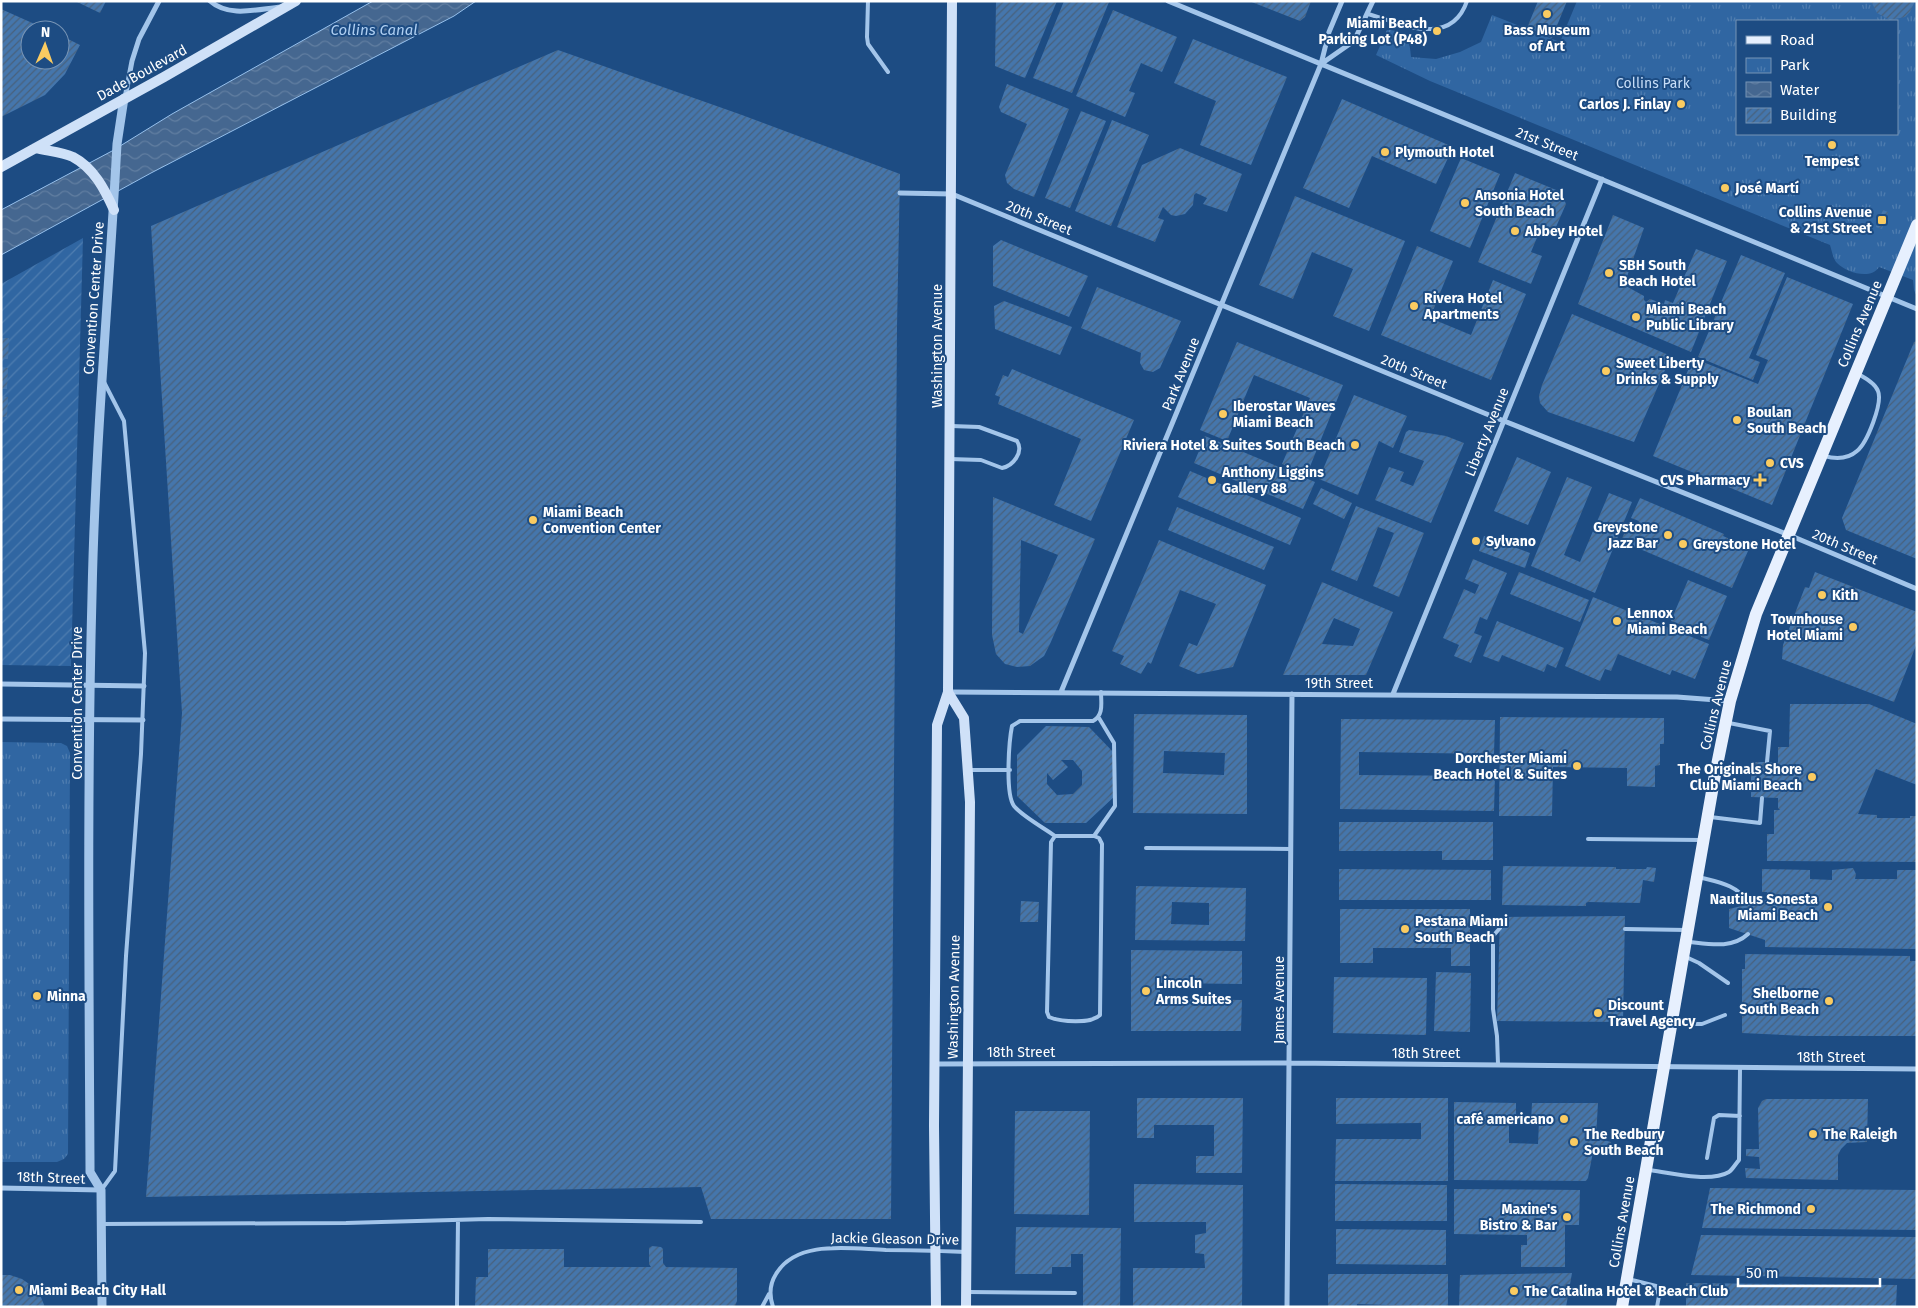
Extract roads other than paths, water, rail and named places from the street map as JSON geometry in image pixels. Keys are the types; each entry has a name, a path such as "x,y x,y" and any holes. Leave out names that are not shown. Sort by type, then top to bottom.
{"main road":[{"name":"Dade Boulevard","path":"1,167 296,1"},
{"name":"Washington Avenue","path":"936,1307 937,725 948,692 952,1"},
{"path":"35,148 66,154 79,161 92,172 112,199 114,210"},
{"name":"Collins Avenue","path":"1622,1307 1730,702 1756,614 1917,225"},
{"name":"Washington Avenue","path":"948,692 964,718 970,802 966,1307"}],"street":[{"path":"112,199 117,144 132,61 139,39 159,1"},
{"path":"210,1 214,5 229,11 286,7"},
{"name":"21st Street","path":"1168,1 1917,309"},
{"name":"Park Avenue","path":"1061,692 1321,64 1329,32 1342,1"},
{"path":"1321,64 1354,41 1373,1"},
{"name":"Liberty Avenue","path":"1392,694 1602,179"},
{"name":"20th Street","path":"900,193 952,194 1917,589"},
{"name":"Convention Center Drive","path":"102,1307 101,1190 90,1172 90,720 98,431 114,210"},
{"path":"1,684 144,686"},
{"name":"19th Street","path":"948,692 1677,697 1730,702"},
{"name":"James Avenue","path":"1287,1307 1292,694"},
{"path":"1,719 143,720"},
{"name":"18th Street","path":"935,1064 1498,1064 1665,1068 1917,1069"},
{"name":"18th Street","path":"1,1188 101,1190"}],"lane":[{"path":"868,1 868,44 888,72"},
{"path":"1368,14 1421,29 1439,28 1454,24 1464,12 1468,1"},
{"path":"1822,456 1839,458 1850,456 1858,451 1865,440 1879,405 1880,397 1878,389 1870,381 1856,373"},
{"path":"101,1190 115,1171 126,956 143,720 145,653 124,421 102,378"},
{"path":"950,426 979,426 1017,442 1020,446 1020,452 1011,463 1002,468 981,460 950,459"},
{"path":"1055,836 1051,842 1049,1018 1055,1020 1096,1020 1100,1015 1102,844 1094,836 1055,836 1015,808 1010,799 1009,790 1010,736 1012,726 1020,721 1093,721 1099,718 1101,712 1101,692"},
{"path":"1094,836 1115,806 1114,743 1099,718"},
{"path":"1726,722 1770,731 1767,762"},
{"path":"968,770 1010,770"},
{"path":"1708,817 1760,823 1762,798"},
{"path":"1588,839 1704,840"},
{"path":"1146,848 1291,849"},
{"path":"1698,877 1727,884 1745,896 1749,904"},
{"path":"1498,1064 1497,1036 1493,1009 1493,936 1500,928"},
{"path":"1625,929 1688,936 1720,944 1734,943 1742,940 1748,934"},
{"path":"1684,956 1699,963 1728,983"},
{"path":"1672,1024 1702,1024 1725,1016"},
{"path":"1647,1169 1685,1175 1715,1177 1730,1171 1739,1160 1740,1068"},
{"path":"1707,1158 1714,1118 1719,1115 1740,1116"},
{"path":"101,1224 346,1223 458,1220 701,1222"},
{"path":"457,1307 458,1220"},
{"name":"Jackie Gleason Drive","path":"762,1307 774,1278 782,1265 804,1253 828,1248 966,1252"},
{"path":"1627,1278 1656,1286 1659,1296 1657,1307"},
{"path":"966,1292 1076,1293"},
{"path":"769,1294 773,1307"}],"water":[{"name":"Collins Canal","path":"373,1 476,1 454,16 151,173 1,255 1,210 112,151 172,114"}],"place":[{"name":"Bass Museum of Art","path":"1547,14"},
{"name":"Miami Beach Parking Lot (P48)","path":"1437,31"},
{"name":"Carlos J. Finlay","path":"1681,104"},
{"name":"Tempest","path":"1832,145"},
{"name":"Plymouth Hotel","path":"1385,152"},
{"name":"José Martí","path":"1725,188"},
{"name":"Ansonia Hotel South Beach","path":"1465,203"},
{"name":"Collins Avenue & 21st Street","path":"1882,220"},
{"name":"Abbey Hotel","path":"1515,231"},
{"name":"SBH South Beach Hotel","path":"1609,273"},
{"name":"Rivera Hotel Apartments","path":"1414,306"},
{"name":"Miami Beach Public Library","path":"1636,317"},
{"name":"Sweet Liberty Drinks & Supply","path":"1606,371"},
{"name":"Iberostar Waves Miami Beach","path":"1223,414"},
{"name":"Boulan South Beach","path":"1737,420"},
{"name":"Riviera Hotel & Suites South Beach","path":"1355,445"},
{"name":"CVS","path":"1770,463"},
{"name":"Anthony Liggins Gallery 88","path":"1212,480"},
{"name":"CVS Pharmacy","path":"1760,480"},
{"name":"Miami Beach Convention Center","path":"533,520"},
{"name":"Greystone Jazz Bar","path":"1668,535"},
{"name":"Sylvano","path":"1476,541"},
{"name":"Greystone Hotel","path":"1683,544"},
{"name":"Kith","path":"1822,595"},
{"name":"Lennox Miami Beach","path":"1617,621"},
{"name":"Townhouse Hotel Miami","path":"1853,627"},
{"name":"Dorchester Miami Beach Hotel & Suites","path":"1577,766"},
{"name":"The Originals Shore Club Miami Beach","path":"1812,777"},
{"name":"Nautilus Sonesta Miami Beach","path":"1828,907"},
{"name":"Pestana Miami South Beach","path":"1405,929"},
{"name":"Lincoln Arms Suites","path":"1146,991"},
{"name":"Minna","path":"37,996"},
{"name":"Shelborne South Beach","path":"1829,1001"},
{"name":"Discount Travel Agency","path":"1598,1013"},
{"name":"café americano","path":"1564,1119"},
{"name":"The Raleigh","path":"1813,1134"},
{"name":"The Redbury South Beach","path":"1574,1142"},
{"name":"The Richmond","path":"1811,1209"},
{"name":"Maxine's Bistro & Bar","path":"1567,1217"},
{"name":"Miami Beach City Hall","path":"19,1290"},
{"name":"The Catalina Hotel & Beach Club","path":"1514,1291"}],"park label":[{"name":"Collins Park","path":"1653,83"}]}
